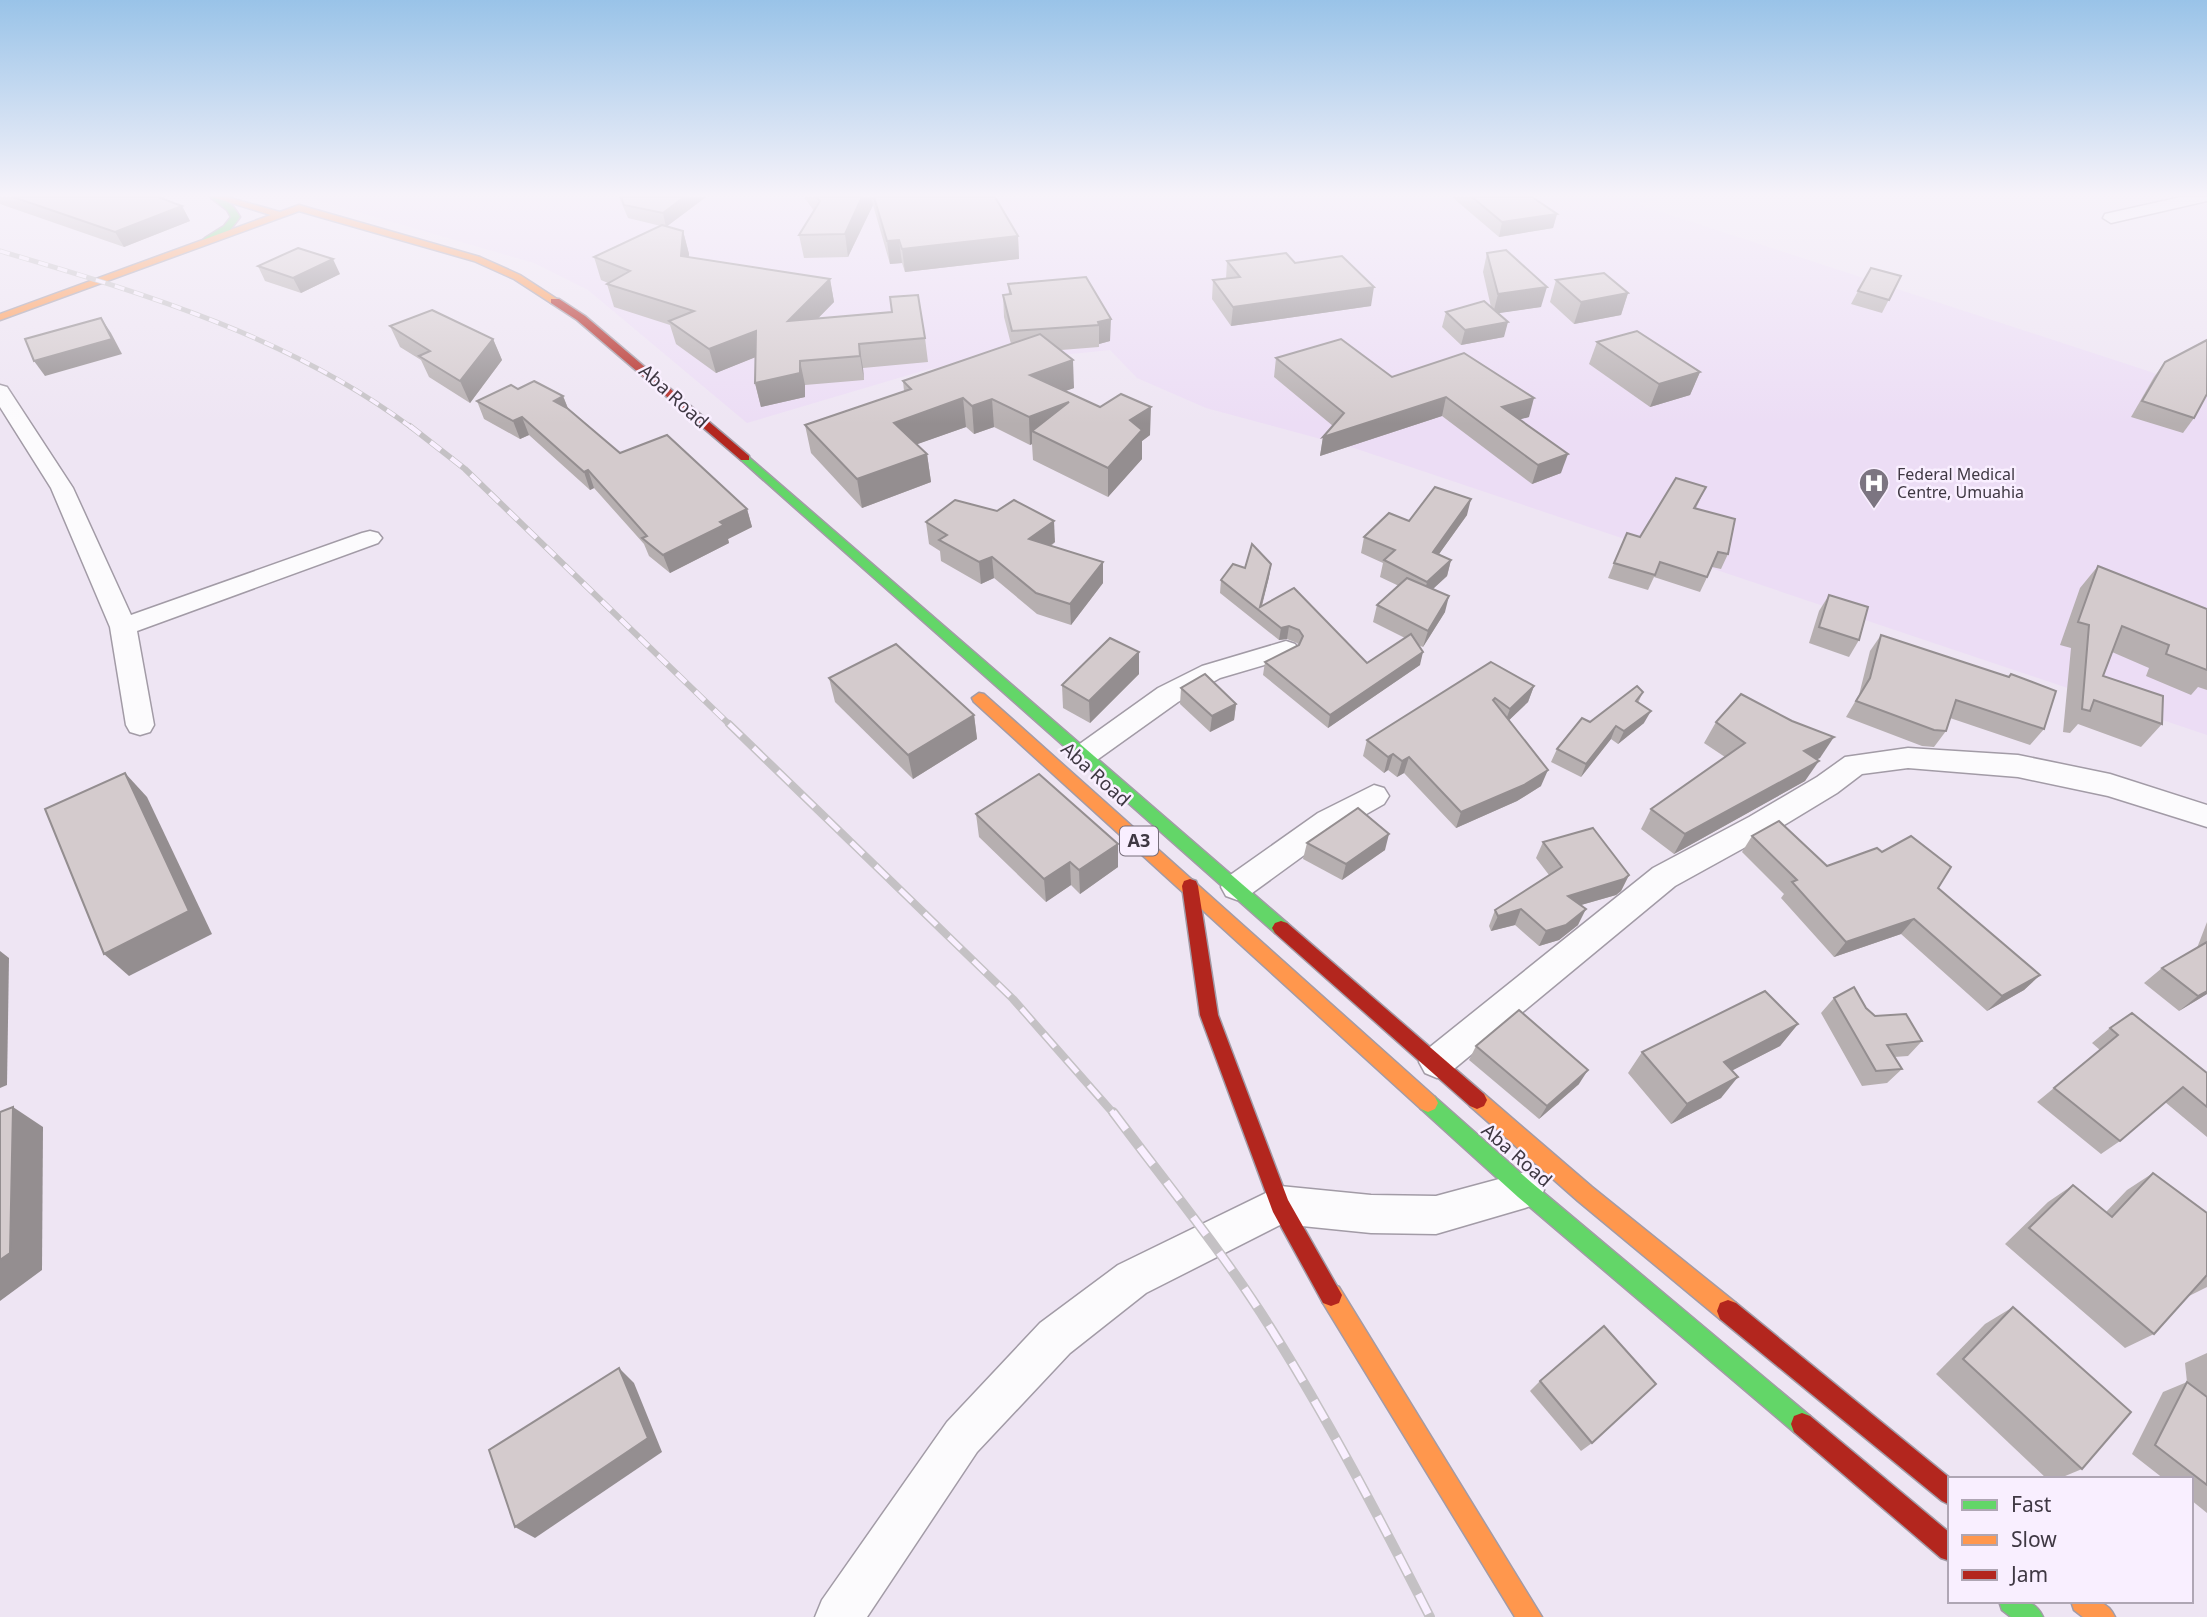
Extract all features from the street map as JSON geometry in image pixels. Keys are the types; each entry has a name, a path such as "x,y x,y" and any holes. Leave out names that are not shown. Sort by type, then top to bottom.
{"main road":[{"path":"0,317 123,272"},
{"path":"472,272 499,285 541,312"},
{"name":"Aba Road","path":"507,272 581,318 1237,887 1585,1194 1948,1491"},
{"path":"674,425 696,416"},
{"name":"Aba Road","path":"963,683 1525,1190 1948,1547"},
{"path":"1190,886 1209,1015 1280,1205 1350,1330 1529,1617"},
{"path":"2013,1603 2030,1617"},
{"path":"2085,1603 2102,1617"}],"street":[{"path":"0,391 62,488 122,627 140,725"},
{"path":"122,627 370,538"},
{"path":"1084,755 1168,695 1211,672 1286,650"},
{"path":"1437,1062 1664,877 1760,825 1827,785 1855,764 1908,758 2018,766 2110,785 2207,816"},
{"path":"1237,887 1329,821 1374,796"},
{"path":"839,1617 962,1437 1055,1338 1132,1279 1280,1205 1371,1214 1436,1215 1525,1190"}],"shaded area":[{"name":"Federal Medical Centre, Umuahia","path":"553,272 1846,272 2151,372 2207,393 2207,735 1354,448 1206,408 1137,378 1110,350 929,369 747,423 588,290"}],"building":[{"path":"277,272 305,272 293,278"},
{"path":"627,272 788,272 830,279 788,321 892,312 890,297 918,295 925,338 859,344 860,356 800,361 800,373 755,383 756,331 709,349 669,321 694,311 607,284"},
{"path":"1236,272 1359,272 1374,287 1233,307 1213,280 1240,277"},
{"path":"1492,272 1531,272 1547,287 1498,294"},
{"path":"1868,272 1901,276 1889,300 1858,291"},
{"path":"1604,273 1628,293 1581,302 1556,280"},
{"path":"1086,277 1111,319 1098,322 1099,325 1012,331 1003,295 1011,294 1008,284"},
{"path":"1484,301 1508,322 1465,330 1446,312"},
{"path":"432,310 493,339 460,381 419,356 430,351 390,326"},
{"path":"101,318 112,339 34,361 25,339"},
{"path":"1637,331 1700,372 1659,384 1597,342"},
{"path":"1040,334 1073,360 1030,375 1100,407 1121,394 1151,407 1130,420 1142,430 1108,468 1032,431 1069,402 1029,417 992,399 972,406 963,398 894,423 927,454 857,479 805,425 911,389 903,381"},
{"path":"1341,339 1392,377 1464,353 1534,398 1502,407 1568,454 1538,465 1446,397 1323,437 1344,413 1276,358"},
{"path":"2207,340 2207,394 2194,418 2142,401 2165,362"},
{"path":"534,381 563,396 554,401 567,408 620,453 667,435 747,509 720,522 724,525 663,555 642,538 647,536 588,470 584,472 522,417 513,421 477,401 511,385 518,389"},
{"path":"1676,478 1706,487 1694,508 1735,519 1728,554 1718,552 1707,577 1660,562 1655,575 1614,563 1627,533 1640,537"},
{"path":"1435,487 1471,499 1433,552 1451,560 1427,582 1384,560 1395,550 1364,537 1389,513 1409,521"},
{"path":"955,500 997,511 1014,500 1054,521 1029,539 1103,562 1070,604 1036,593 992,557 979,562 939,540 947,535 926,522"},
{"path":"1252,544 1271,564 1260,607 1294,588 1367,663 1411,634 1423,652 1330,715 1265,662 1299,645 1303,636 1299,630 1289,626 1281,628 1221,580 1233,564 1245,568"},
{"path":"2098,566 2207,609 2207,670 2166,654 2169,645 2122,626 2103,676 2163,696 2162,724 2094,700 2090,711 2082,709 2089,625 2078,622"},
{"path":"1407,578 1449,596 1428,631 1377,605"},
{"path":"1829,595 1868,607 1859,640 1819,627"},
{"path":"1881,635 2009,677 2011,674 2056,691 2044,729 1956,700 1946,731 1934,730 1856,701 1870,678"},
{"path":"1110,638 1139,652 1089,701 1062,685"},
{"path":"896,644 974,715 908,755 829,678"},
{"path":"1491,662 1534,686 1510,709 1495,698 1493,700 1548,770 1524,785 1461,812 1409,757 1402,761 1393,754 1388,757 1367,740"},
{"path":"1205,674 1236,704 1212,716 1181,688"},
{"path":"1637,686 1643,692 1636,701 1651,711 1624,731 1616,726 1586,764 1557,749 1582,718 1590,722"},
{"path":"1741,694 1792,721 1834,737 1804,751 1819,761 1685,834 1651,809 1745,743 1716,722"},
{"path":"125,773 189,911 104,954 45,809"},
{"path":"1039,774 1118,844 1079,870 1070,862 1044,879 976,814"},
{"path":"1358,808 1389,834 1346,864 1307,843"},
{"path":"1779,821 1827,866 1877,848 1882,852 1911,836 1951,867 1938,888 2040,975 2002,996 1914,919 1846,942 1792,882 1797,880 1752,836"},
{"path":"1593,828 1629,875 1624,879 1568,896 1586,909 1566,925 1546,931 1521,909 1498,916 1495,910 1562,867 1543,842"},
{"path":"2207,942 2207,991 2198,996 2162,968"},
{"path":"1854,987 1866,1008 1875,1016 1906,1014 1922,1041 1887,1045 1902,1069 1876,1071 1834,998"},
{"path":"1765,991 1798,1024 1724,1062 1738,1077 1687,1104 1642,1052"},
{"path":"1519,1010 1588,1070 1547,1106 1476,1046"},
{"path":"2132,1013 2207,1073 2207,1107 2183,1087 2120,1141 2054,1088 2118,1035 2110,1028"},
{"path":"13,1107 10,1253 0,1260 0,1112"},
{"path":"2153,1173 2207,1213 2207,1275 2154,1334 2029,1228 2073,1185 2112,1217"},
{"path":"2013,1307 2131,1412 2082,1469 1963,1359"},
{"path":"1604,1326 1656,1384 1592,1443 1540,1381"},
{"path":"619,1368 648,1438 515,1527 489,1450"},
{"path":"2187,1382 2207,1397 2207,1485 2155,1445"}],"railway":[{"path":"70,272 162,302 266,343 365,396 412,428"},
{"path":"410,426 465,469 731,726"},
{"path":"729,724 1013,999 1114,1114"},
{"path":"1113,1112 1214,1245 1292,1362 1373,1507 1430,1617"}],"traffic: fast":[{"path":"745,458 1281,928"},
{"path":"1428,1103 1525,1190 1802,1424"},
{"path":"2013,1603 2030,1617"}],"traffic: slow":[{"path":"0,317 122,272"},
{"path":"507,272 555,301"},
{"path":"979,698 1428,1103"},
{"path":"1477,1100 1585,1194 1728,1311"},
{"path":"1331,1295 1529,1617"},
{"path":"2085,1603 2102,1617"}],"traffic: jam":[{"path":"555,301 581,318 745,458"},
{"path":"1190,886 1209,1015 1280,1205 1331,1295"},
{"path":"1281,928 1477,1100"},
{"path":"1728,1311 1948,1491"},
{"path":"1802,1424 1948,1547"}],"place":[{"name":"Federal Medical Centre, Umuahia","path":"1874,510"}]}
